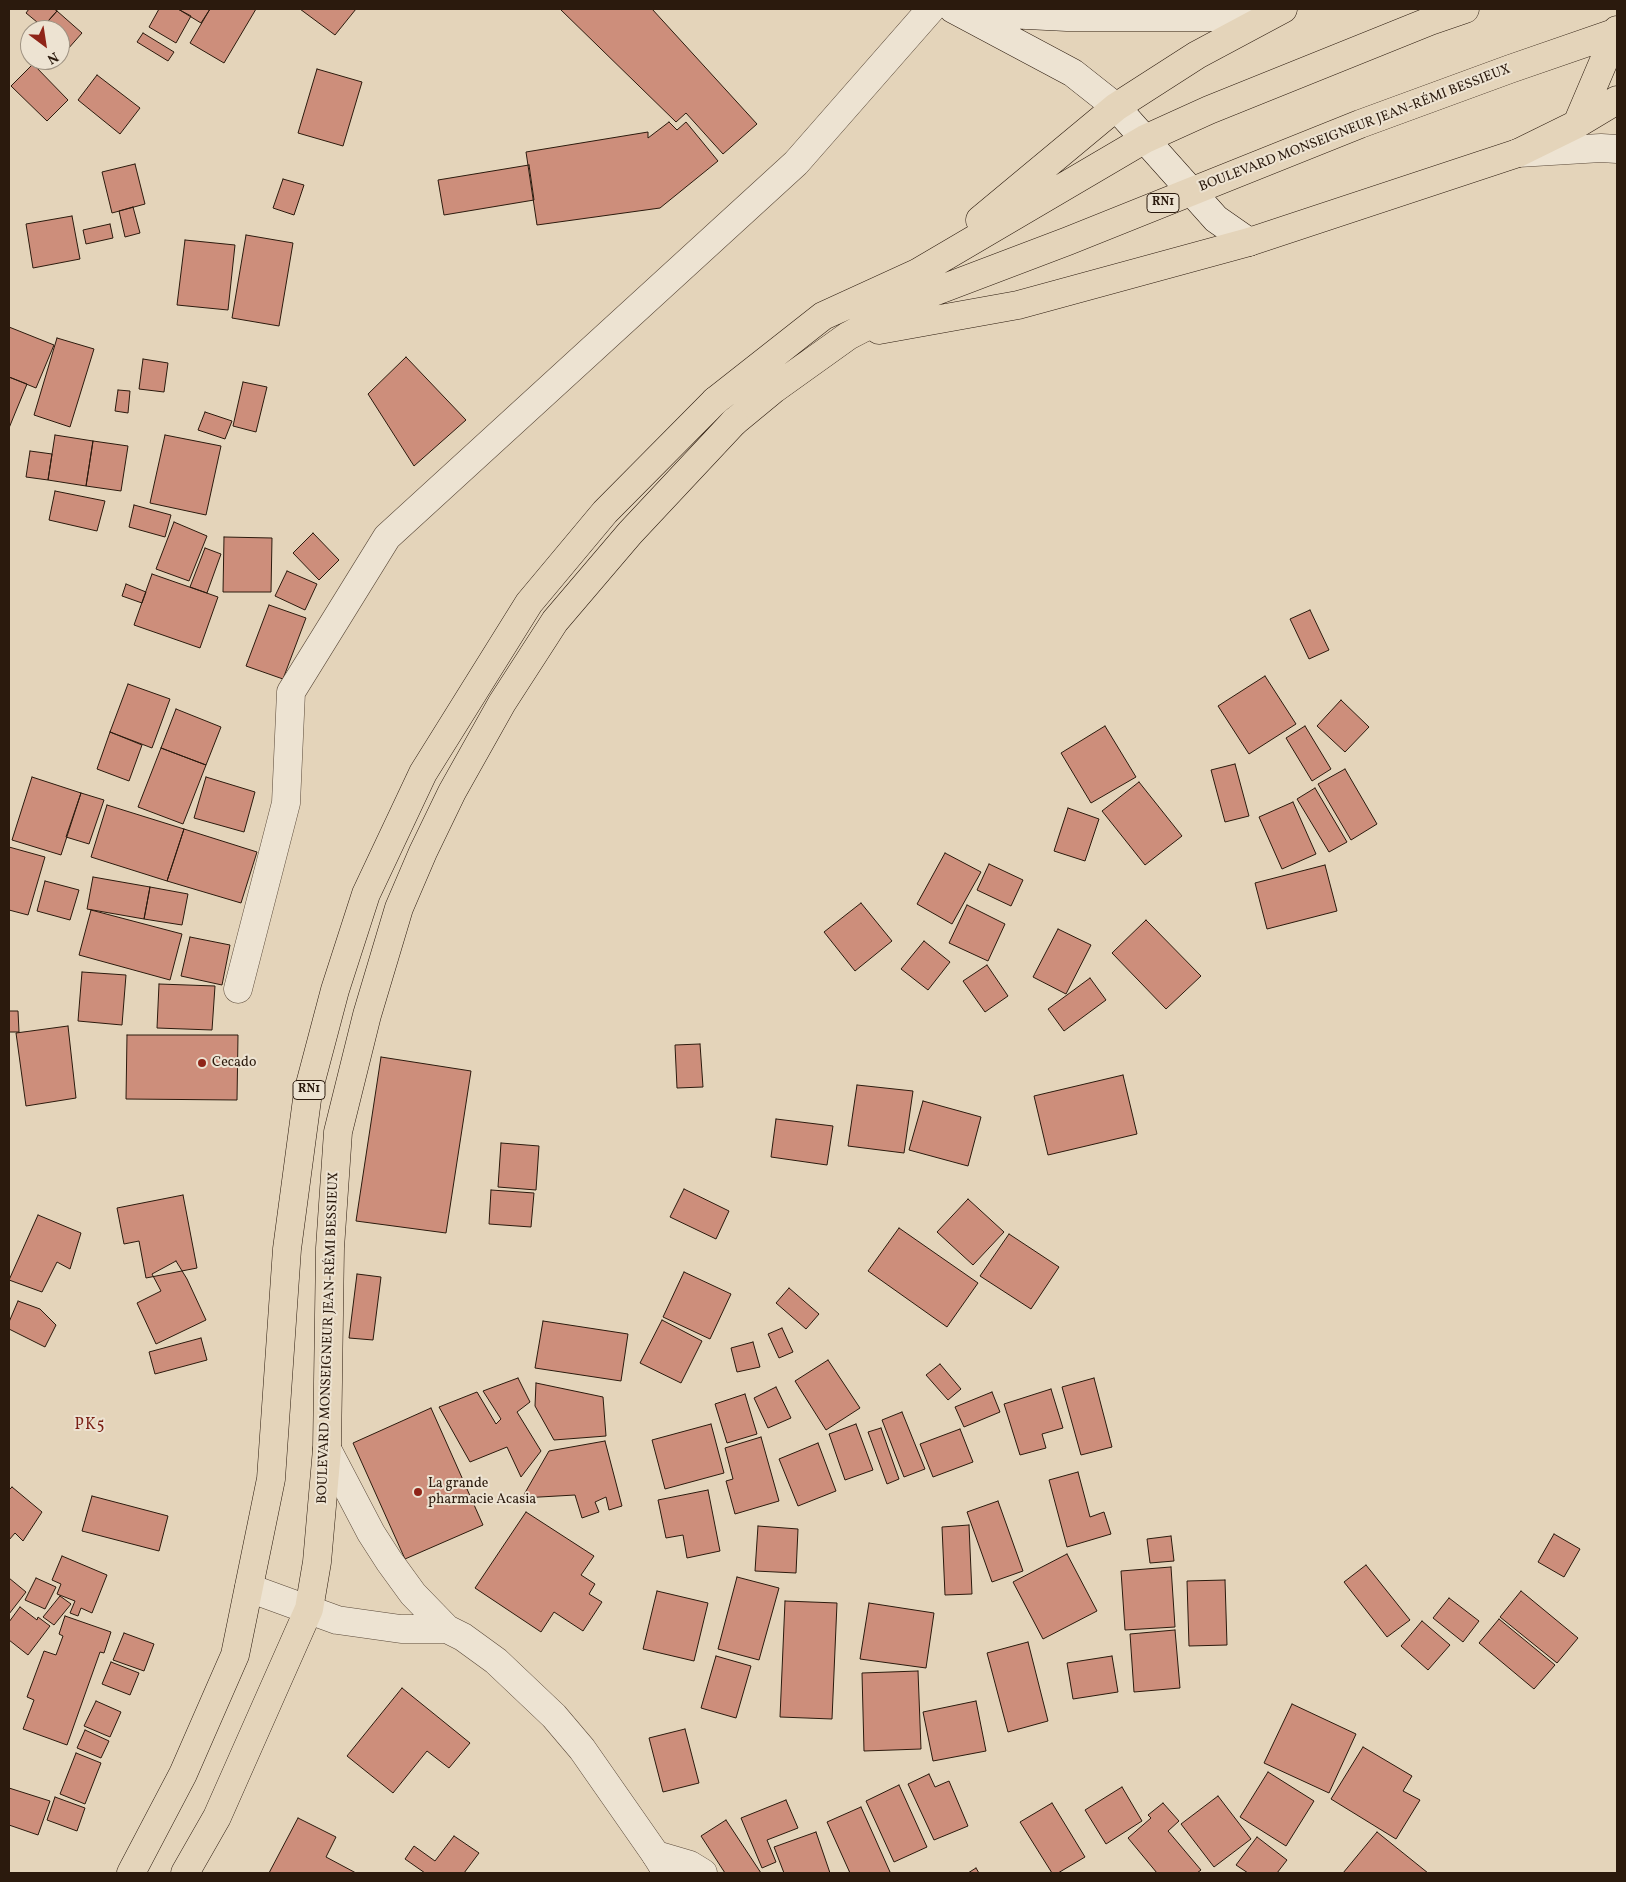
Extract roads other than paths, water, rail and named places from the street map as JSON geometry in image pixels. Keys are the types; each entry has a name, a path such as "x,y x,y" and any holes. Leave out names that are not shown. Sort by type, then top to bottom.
{"main road":[{"name":"RN1","path":"131,1873 183,1774 234,1655 271,1478 287,1249 308,1092 335,990 366,894 423,773 528,603 605,512 714,400 823,316 917,273 1145,138 1430,21 1466,9"},
{"path":"917,273 1116,107 1196,55 1279,11"},
{"path":"1577,124 1617,31"},
{"name":"BOULEVARD MONSEIGNEUR JEAN-RÉMI BESSIEUX","path":"185,1873 216,1817 309,1609 317,1562 327,1448 330,1248 338,1132 367,1015 399,908 423,852 452,792 502,702 555,621 630,533 734,422 774,389 848,336 931,293 1360,124 1617,31"},
{"path":"848,336 1018,305 1249,242 1518,153 1577,124 1617,100"}],"street":[{"path":"238,989 286,803 291,692 387,537 796,163 932,9"},
{"path":"957,10 1067,17 1229,17 1279,11"},
{"path":"957,10 1073,73 1116,107 1216,219 1249,242"},
{"path":"1518,153 1601,148 1617,149"},
{"path":"327,1448 371,1533 413,1594 447,1629 463,1637 496,1661 554,1716 582,1750 661,1864 690,1865 703,1873"},
{"path":"249,1588 337,1620 355,1624 401,1629 447,1629"}],"place":[{"name":"Cecado","path":"202,1063"},
{"name":"La grande pharmacie Acasia","path":"418,1492"}],"district":[{"name":"PK5","path":"90,1426"}]}
